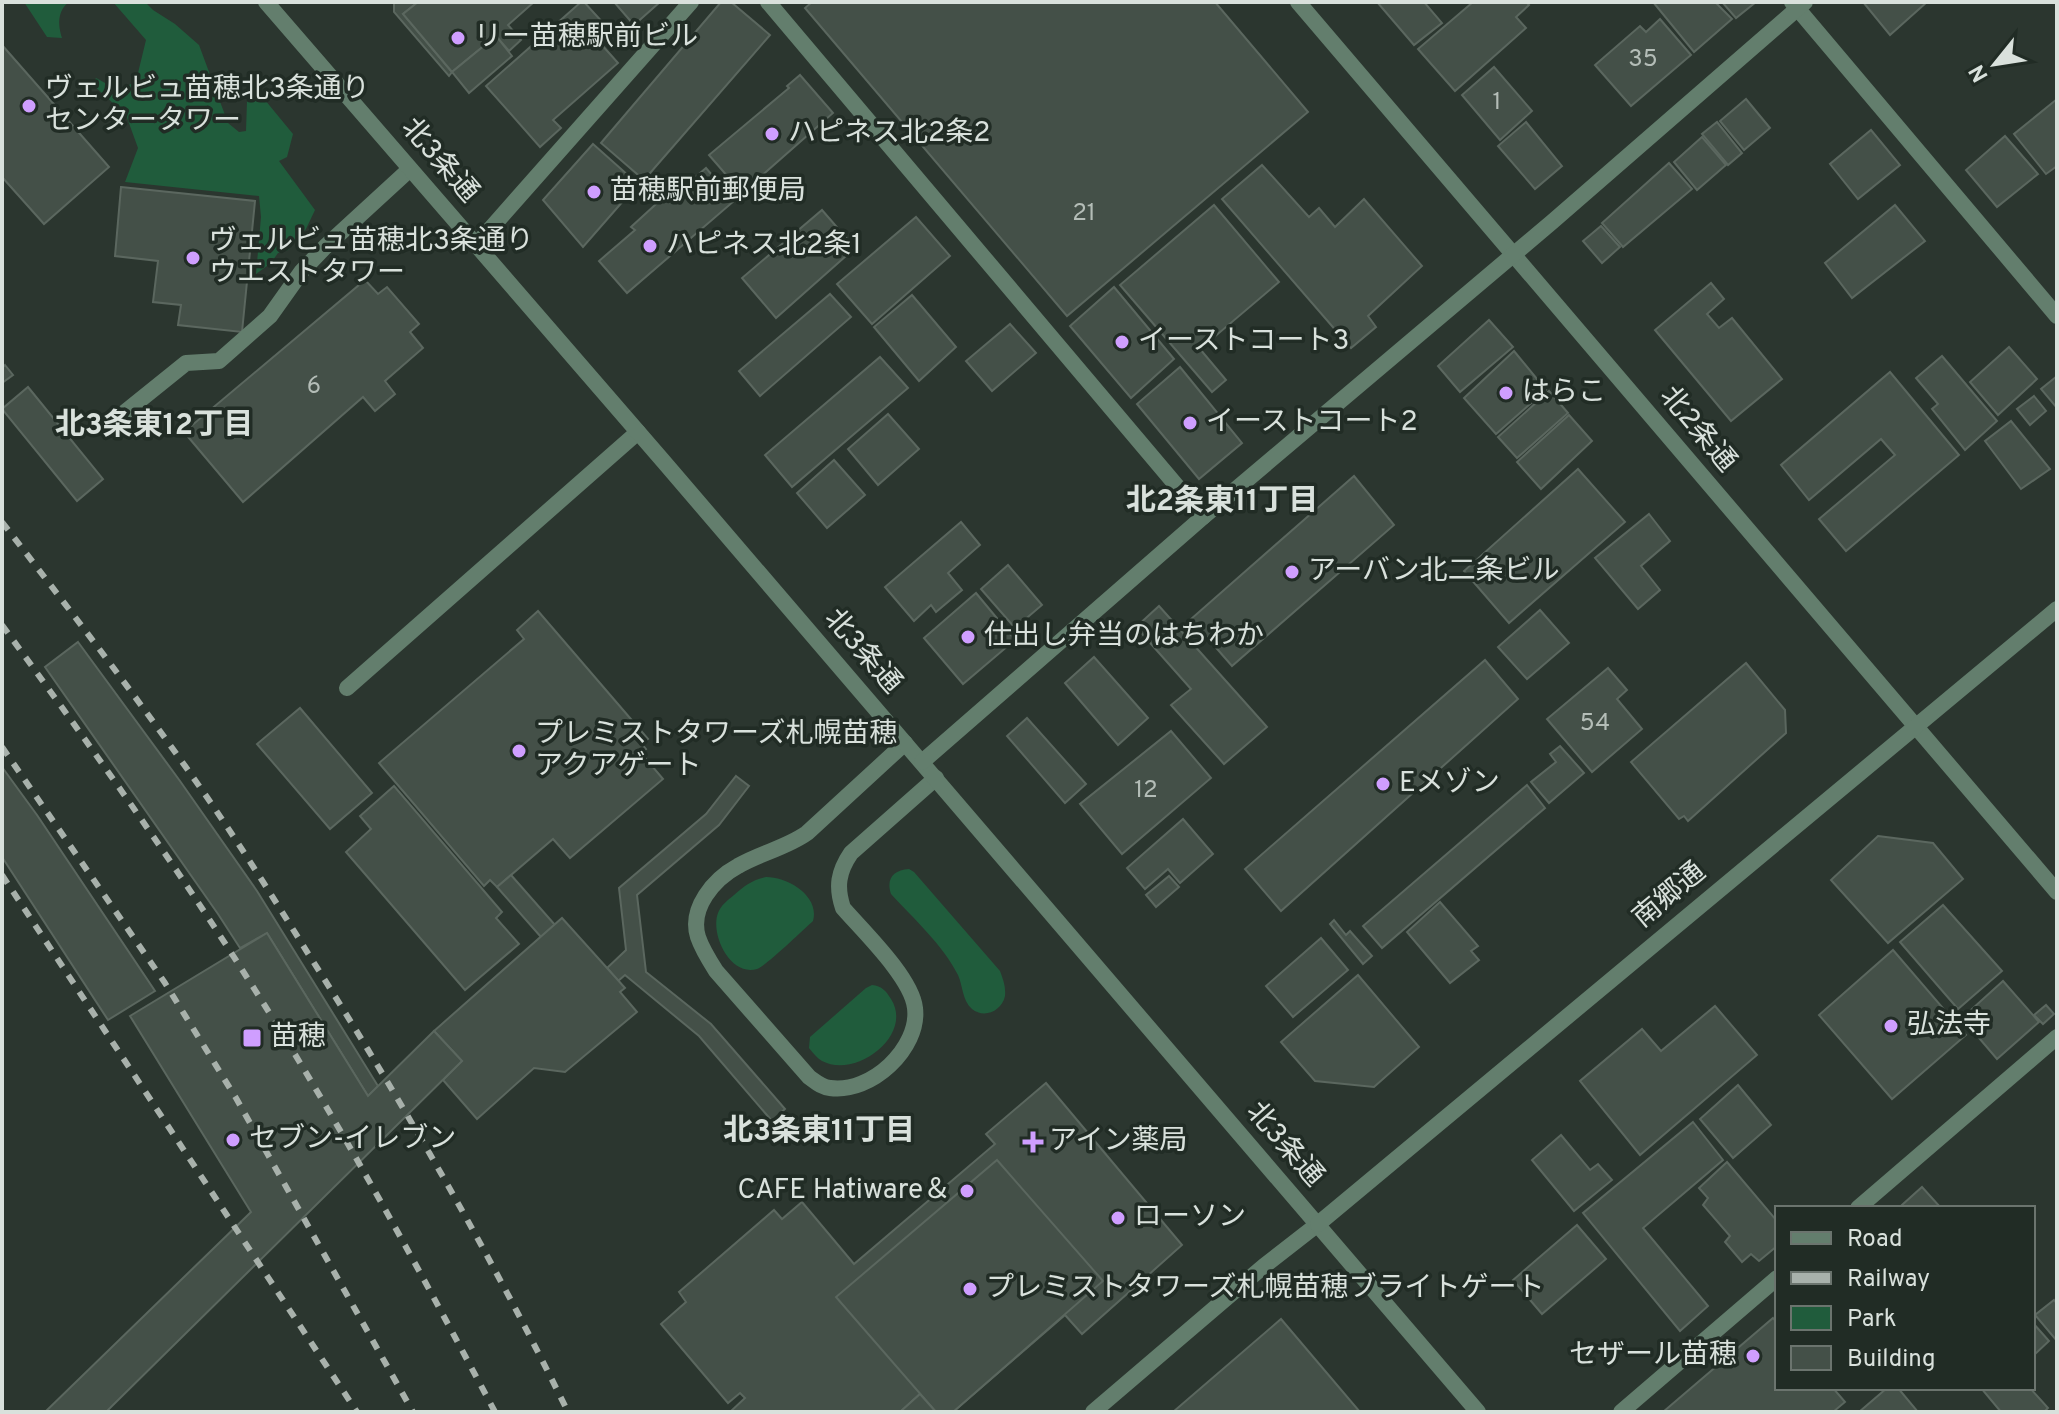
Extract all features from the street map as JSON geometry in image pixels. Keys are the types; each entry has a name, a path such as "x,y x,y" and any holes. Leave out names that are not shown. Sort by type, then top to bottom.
{"street":[{"name":"北3条通","path":"268,2 1478,1412"},
{"path":"477,244 691,2"},
{"path":"768,2 1203,517"},
{"name":"北2条通","path":"1298,2 2057,892"},
{"path":"922,762 1203,517 1513,254 1798,4 2057,316"},
{"path":"109,425 186,363 219,361 270,316 302,271 325,247 410,169"},
{"path":"347,688 638,432"},
{"name":"南郷通","path":"1093,1412 1264,1266 2057,609"},
{"path":"905,743 807,833 738,866 716,882 704,897 697,914 696,934 716,971 809,1077 820,1085 833,1089 863,1083 900,1055 908,1041 914,1025 915,1007 909,990 901,976 843,908 838,894 839,877 851,853 936,778"},
{"path":"1860,1206 2057,1037"},
{"path":"1621,1412 1775,1280"}],"green space":[{"path":"24,2 69,2 60,18 62,38 47,37"},
{"path":"113,2 145,2 199,45 228,123 239,132 246,131 247,101 265,100 293,134 287,157 279,161 315,210 306,229 288,250 278,253 271,263 256,274 261,217 259,196 125,182 138,148 126,115 92,84 96,78 119,88 134,82 140,76 138,73 146,40"},
{"path":"909,869 1000,971 1005,996 1000,1006 992,1012 982,1013 972,1009 964,997 958,975 944,953 891,894 889,884 892,876"},
{"path":"766,877 784,880 807,896 814,912 813,921 762,966 747,970 738,967 724,952 716,922 725,903 752,882"},
{"path":"872,985 885,991 896,1013 895,1026 888,1039 865,1059 850,1064 836,1065 820,1060 809,1048 810,1037"}],"building":[{"path":"394,2 418,2 403,14 452,72 449,76 394,12"},
{"name":"リー苗穂駅前ビル","path":"418,2 534,2 508,25 521,40 509,51 496,36 452,72 403,14"},
{"path":"581,2 605,25 593,35 618,63 553,120 561,128 540,147 486,86"},
{"path":"614,2 660,2 634,25"},
{"path":"721,2 731,2 770,35 644,180 601,143"},
{"path":"812,2 1215,2 1308,112 1067,316 805,8"},
{"path":"1377,2 1424,2 1442,23 1414,45"},
{"path":"1473,2 1526,2 1529,5 1516,17 1526,28 1455,91 1418,49"},
{"path":"1653,2 1715,2 1732,19 1694,52"},
{"path":"1722,2 1756,2 1736,18"},
{"path":"1863,2 1927,2 1890,35"},
{"path":"1660,19 1691,55 1631,106 1595,65 1640,26 1646,32"},
{"path":"496,36 512,56 469,93 452,72"},
{"name":"ヴェルビュ苗穂北3条通り センタータワー","path":"2,45 109,167 44,224 2,177"},
{"path":"1494,67 1532,111 1500,140 1462,95"},
{"name":"ハピネス北2条2","path":"800,75 833,113 742,193 709,155 789,88 787,86"},
{"path":"1746,99 1770,128 1744,150 1720,121"},
{"path":"2057,99 2057,166 2046,174 2014,134"},
{"path":"1526,122 1562,166 1535,189 1498,146"},
{"path":"1717,122 1742,153 1728,165 1702,134"},
{"path":"1871,130 1900,165 1858,199 1830,164"},
{"path":"2005,136 2038,174 1997,207 1966,170"},
{"path":"1702,137 1726,165 1697,190 1674,162"},
{"path":"593,144 638,184 583,247 543,200"},
{"path":"1669,163 1692,189 1623,247 1602,223"},
{"path":"1262,165 1309,217 1319,208 1335,227 1364,199 1422,266 1368,316 1376,327 1351,348 1222,199"},
{"name":"ハピネス北2条1","path":"706,168 734,201 627,293 599,261 635,230 631,227 666,195 670,199"},
{"name":"ヴェルビュ苗穂北3条通り ウエストタワー","path":"121,187 255,201 242,332 178,325 181,305 153,302 158,261 115,256"},
{"path":"1214,205 1279,282 1200,349 1226,380 1212,392 1120,285"},
{"path":"1895,205 1925,241 1852,298 1825,263"},
{"path":"822,210 855,248 776,318 742,278"},
{"path":"916,217 950,256 872,324 837,284"},
{"path":"1601,226 1620,247 1602,263 1583,241"},
{"path":"365,280 378,294 387,287 419,324 410,332 423,348 385,381 395,394 375,411 363,397 243,502 184,432"},
{"path":"1711,283 1724,299 1707,314 1719,328 1732,318 1782,379 1731,421 1655,330"},
{"name":"イーストコート3","path":"1114,287 1174,359 1131,398 1070,326"},
{"path":"830,294 851,317 760,396 739,371"},
{"path":"912,295 956,347 919,381 874,327"},
{"path":"1489,320 1513,347 1460,392 1438,366"},
{"path":"1010,324 1036,353 992,391 966,361"},
{"path":"2009,347 2037,379 1998,415 1970,382"},
{"path":"1514,351 1546,390 1496,434 1464,398"},
{"path":"1942,356 1997,421 1965,450 1932,409 1938,404 1916,378"},
{"path":"880,357 908,388 792,487 765,455"},
{"path":"5,365 13,375 2,383 2,368"},
{"name":"イーストコート2","path":"1180,367 1242,443 1199,479 1137,404"},
{"path":"1890,372 1959,455 1846,551 1819,519 1895,455 1881,439 1809,500 1781,465"},
{"path":"2057,376 2057,408 2041,389"},
{"path":"28,387 103,479 77,501 2,409"},
{"path":"1549,391 1568,413 1517,458 1498,437"},
{"path":"2034,396 2046,411 2030,425 2017,409"},
{"path":"888,414 919,449 878,485 848,449"},
{"path":"1569,415 1592,441 1541,489 1517,462"},
{"path":"2011,421 2050,469 2021,489 1985,441"},
{"path":"834,460 865,495 827,528 797,493"},
{"path":"1578,469 1625,522 1509,623 1464,571"},
{"name":"アーバン北二条ビル","path":"1354,476 1394,525 1232,666 1191,619"},
{"path":"1649,514 1670,541 1641,566 1660,590 1638,609 1595,558"},
{"path":"961,522 980,545 948,573 962,590 936,612 931,605 914,621 885,587"},
{"path":"1008,565 1042,605 1015,628 981,589"},
{"path":"976,593 1015,640 963,684 924,638"},
{"path":"1159,606 1267,727 1224,764 1171,705 1191,689 1136,627"},
{"path":"1540,610 1569,643 1527,679 1498,647"},
{"name":"プレミストタワーズ札幌苗穂 アクアゲート","path":"538,611 648,739 642,744 646,749 641,753 663,779 570,858 553,839 497,887 490,880 484,886 379,763 524,639 517,630"},
{"path":"78,642 257,891 378,1086 368,1096 267,933 240,948 45,667"},
{"path":"1094,657 1148,718 1118,745 1065,683"},
{"name":"Eメゾン","path":"1485,660 1518,699 1281,911 1245,869"},
{"path":"1746,663 1785,710 1786,733 1688,821 1684,816 1679,819 1631,762"},
{"path":"1608,668 1627,690 1617,699 1642,729 1592,772 1547,719"},
{"path":"300,708 372,793 330,829 257,744"},
{"path":"1027,718 1086,784 1065,803 1007,736"},
{"path":"1171,731 1211,778 1122,854 1080,804"},
{"path":"1560,746 1584,773 1549,803 1531,782 1556,762 1550,754"},
{"path":"2,767 155,991 108,1020 2,857"},
{"path":"736,776 749,786 719,825 637,895 646,972 711,1024 785,1109 772,1121 699,1036 625,975 618,981 607,968 626,950 619,888 706,814"},
{"path":"1527,785 1545,808 1382,948 1363,926"},
{"path":"394,786 502,912 496,918 519,944 465,990 346,852 371,829 360,816"},
{"path":"1183,819 1213,854 1180,883 1168,869 1145,889 1127,868"},
{"path":"1878,836 1933,843 1963,879 1888,943 1831,880"},
{"path":"511,875 555,925 541,937 497,887"},
{"path":"1169,876 1179,887 1156,907 1146,895"},
{"path":"1440,902 1478,946 1471,951 1479,960 1450,983 1407,932"},
{"path":"1943,905 2002,971 1958,1009 1900,942"},
{"path":"562,918 625,988 620,992 637,1012 565,1072 534,1068 477,1119 443,1080 462,1061 434,1031"},
{"path":"1334,920 1346,935 1350,931 1372,956 1363,964 1330,924"},
{"path":"267,933 368,1096 434,1031 462,1061 106,1412 45,1412 251,1212 130,1016"},
{"path":"1321,938 1348,970 1293,1017 1266,986"},
{"path":"1893,950 1966,1035 1892,1099 1819,1015"},
{"path":"1358,975 1419,1047 1374,1087 1315,1081 1281,1042"},
{"path":"2003,981 2039,1022 1997,1059 1962,1018"},
{"path":"2046,1005 2054,1014 2043,1024 2034,1015"},
{"path":"1715,1006 1757,1055 1640,1155 1580,1081 1642,1029 1661,1051"},
{"path":"1046,1083 1182,1245 1082,1334 1065,1315 953,1412 936,1412 920,1394 900,1412 730,1412 745,1398 740,1393 728,1403 661,1324 686,1302 679,1292 774,1210 782,1219 802,1202 854,1264 995,1144 986,1134"},
{"path":"1738,1085 1771,1125 1733,1158 1700,1119"},
{"path":"1693,1122 1723,1160 1643,1228 1708,1306 1680,1331 1583,1213"},
{"path":"1561,1135 1590,1170 1598,1164 1612,1180 1574,1211 1532,1160"},
{"name":"プレミストタワーズ札幌苗穂ブライトゲート","path":"997,1160 1103,1281 953,1412 936,1412 836,1297"},
{"path":"1727,1162 1775,1219 1775,1248 1759,1261 1751,1254 1742,1262 1725,1242 1730,1236 1703,1205 1708,1198 1699,1188"},
{"path":"1922,1187 1939,1206 1903,1206"},
{"path":"1577,1225 1606,1259 1542,1314 1513,1280"},
{"path":"2054,1300 2057,1304 2057,1341 2035,1315"},
{"name":"セザール苗穂","path":"1773,1318 1775,1390 1835,1390 1845,1402 1833,1412 1663,1412"},
{"path":"1281,1319 1360,1412 1173,1412"},
{"path":"2035,1325 2049,1341 2035,1354"},
{"path":"1885,1390 1900,1390 1918,1412 1859,1412"},
{"path":"1983,1390 2032,1390 2048,1408 2044,1412 2001,1412"},
{"path":"920,1394 936,1412 900,1412"}],"railway":[{"path":"2,522 167,741 266,886 445,1180 568,1412"},
{"path":"2,625 132,805 255,990 379,1199 495,1412"},
{"path":"2,747 165,983 236,1098 413,1412"},
{"path":"2,875 357,1412"}],"place":[{"name":"リー苗穂駅前ビル","path":"458,38"},
{"name":"ヴェルビュ苗穂北3条通り センタータワー","path":"29,106"},
{"name":"ハピネス北2条2","path":"772,134"},
{"name":"苗穂駅前郵便局","path":"594,192"},
{"name":"ハピネス北2条1","path":"650,246"},
{"name":"ヴェルビュ苗穂北3条通り ウエストタワー","path":"193,258"},
{"name":"イーストコート3","path":"1122,342"},
{"name":"はらこ","path":"1506,393"},
{"name":"イーストコート2","path":"1190,423"},
{"name":"アーバン北二条ビル","path":"1292,572"},
{"name":"仕出し弁当のはちわか","path":"968,637"},
{"name":"プレミストタワーズ札幌苗穂 アクアゲート","path":"519,751"},
{"name":"Eメゾン","path":"1383,784"},
{"name":"弘法寺","path":"1891,1026"},
{"name":"苗穂","path":"252,1038"},
{"name":"セブン-イレブン","path":"233,1140"},
{"name":"アイン薬局","path":"1033,1142"},
{"name":"CAFE Hatiware＆","path":"967,1191"},
{"name":"ローソン","path":"1118,1218"},
{"name":"プレミストタワーズ札幌苗穂ブライトゲート","path":"970,1289"},
{"name":"セザール苗穂","path":"1753,1356"}],"district":[{"name":"北3条東12丁目","path":"154,426"},
{"name":"北2条東11丁目","path":"1222,502"},
{"name":"北3条東11丁目","path":"819,1132"}]}
